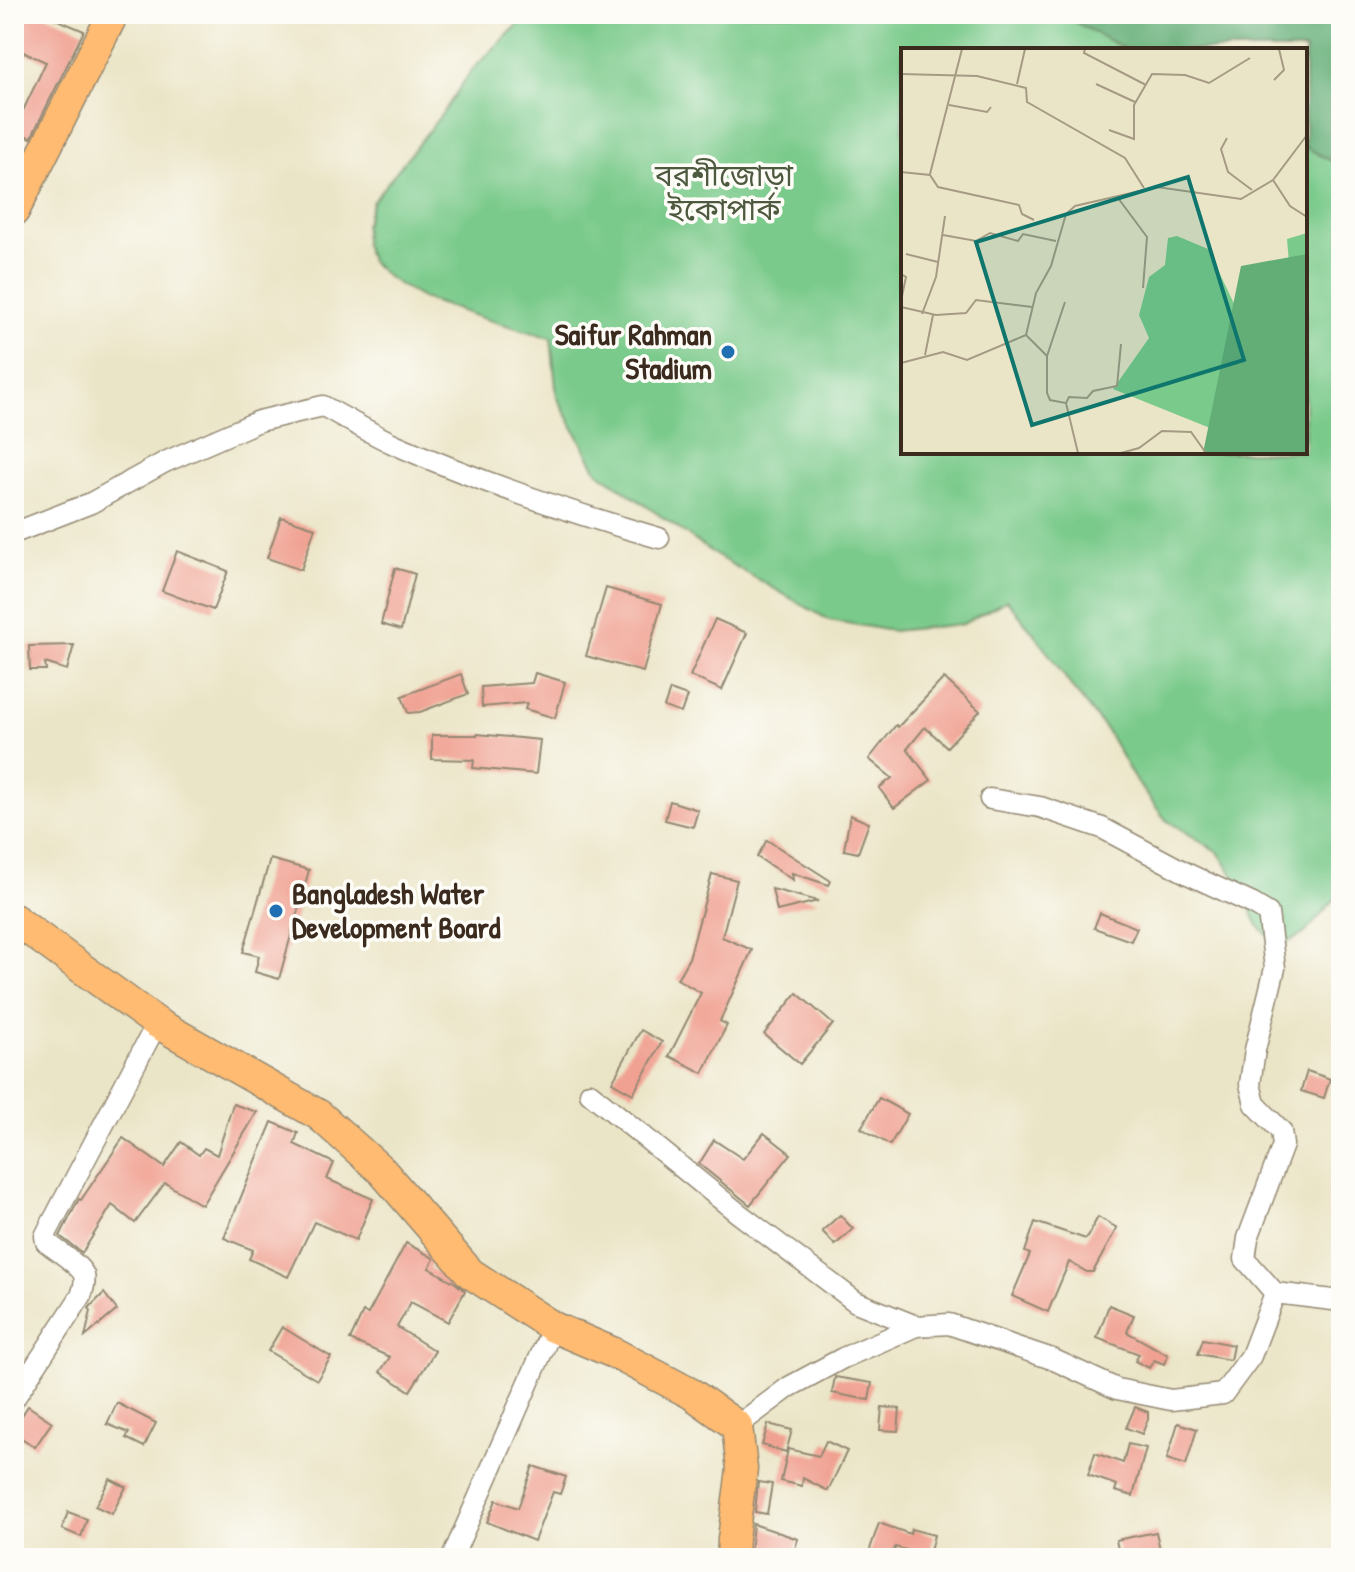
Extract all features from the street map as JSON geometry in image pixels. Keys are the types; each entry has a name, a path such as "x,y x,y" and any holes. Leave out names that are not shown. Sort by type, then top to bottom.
{"highway":[{"path":"14,211 113,14"},
{"path":"14,919 157,1023 319,1115 382,1171 470,1273 553,1327 614,1353 692,1394 737,1426 742,1469 732,1558"}],"street":[{"path":"14,528 19,531 91,503 165,462 259,421 323,406 390,442 489,483 659,538"},
{"path":"990,799 1040,807 1102,828 1268,913 1275,968 1250,1084 1255,1104 1281,1131 1283,1145 1248,1238 1245,1259 1275,1293 1341,1301"},
{"path":"14,1399 81,1296 85,1285 84,1274 46,1242 45,1236 157,1023"},
{"path":"590,1093 738,1213 856,1302 916,1326"},
{"path":"737,1426 789,1387 843,1358 916,1326 949,1324 1052,1359 1117,1389 1171,1400 1223,1394 1251,1356 1275,1293"},
{"path":"452,1558 553,1327"}],"green space":[{"name":"বরশীজোড়া ইকোপার্ক","path":"542,14 1341,14 1341,892 1304,934 1278,947 1257,924 1241,887 1218,852 1166,820 1133,777 1108,732 1007,600 963,624 892,631 829,620 717,556 597,471 557,397 551,338 422,298 390,279 370,261 364,243 365,224 373,201 445,110 471,71 525,18"},
{"path":"1060,14 1341,14 1341,166 1307,148 1307,48 1123,48"}],"building":[{"path":"14,14 44,14 84,31 31,138 14,130 14,113 21,115 46,62 14,48"},
{"path":"281,517 315,528 301,570 267,558"},
{"path":"177,551 228,571 213,610 162,591"},
{"path":"395,568 415,574 401,630 381,624"},
{"path":"606,588 662,604 643,672 586,656"},
{"path":"715,619 747,633 722,690 690,676"},
{"path":"74,645 67,670 45,663 46,670 30,670 29,646"},
{"path":"535,673 565,682 555,718 525,709 527,703 482,707 481,687 532,683"},
{"path":"461,674 468,694 420,712 408,713 402,696"},
{"path":"944,678 980,711 947,747 925,727 907,749 931,780 894,808 879,788 892,778 869,759 896,725 898,727"},
{"path":"670,690 687,696 681,713 664,707"},
{"path":"477,734 540,740 536,774 473,768 474,760 432,759 432,735"},
{"path":"670,801 698,810 693,827 665,820"},
{"path":"850,815 869,823 858,853 844,850"},
{"path":"767,840 831,881 829,885 792,873 793,880 757,857"},
{"name":"Bangladesh Water Development Board","path":"270,859 309,870 279,979 255,972 259,956 243,952"},
{"path":"712,874 737,880 722,937 752,950 720,1021 727,1025 703,1073 669,1056 701,993 677,979 689,958"},
{"path":"772,889 818,901 777,911"},
{"path":"1100,913 1137,928 1131,941 1094,928"},
{"path":"797,993 833,1024 800,1064 764,1034"},
{"path":"641,1030 662,1042 633,1094 612,1082"},
{"path":"1307,1071 1330,1079 1324,1098 1301,1091"},
{"path":"879,1098 908,1114 890,1145 861,1128"},
{"path":"233,1104 257,1112 202,1205 165,1183 135,1223 112,1205 82,1253 60,1236 79,1199 123,1138 164,1167 181,1142 199,1155 204,1148 217,1155"},
{"path":"272,1122 298,1133 294,1144 334,1163 327,1179 373,1199 356,1240 314,1222 288,1277 249,1259 253,1250 224,1238"},
{"path":"764,1133 791,1154 750,1205 699,1164 714,1140 743,1159"},
{"path":"840,1215 853,1229 835,1245 822,1231"},
{"path":"1098,1217 1117,1228 1093,1272 1069,1262 1048,1312 1012,1296 1030,1254 1025,1252 1035,1222 1086,1239"},
{"path":"406,1243 432,1257 434,1259 429,1268 465,1291 448,1322 411,1302 397,1327 435,1351 410,1391 380,1372 390,1357 350,1340 363,1312 368,1314"},
{"path":"104,1293 117,1310 85,1337 89,1308"},
{"path":"1109,1305 1134,1315 1127,1332 1168,1355 1164,1364 1154,1360 1149,1368 1135,1361 1139,1354 1097,1338"},
{"path":"282,1327 331,1357 317,1380 268,1351"},
{"path":"1203,1339 1233,1345 1230,1360 1198,1354"},
{"path":"835,1377 872,1383 869,1400 832,1393"},
{"path":"117,1403 156,1423 144,1447 126,1438 129,1433 107,1424"},
{"path":"28,1406 52,1422 35,1447 14,1433"},
{"path":"882,1407 900,1409 898,1431 880,1430"},
{"path":"1135,1407 1148,1412 1142,1434 1126,1428"},
{"path":"1178,1423 1197,1429 1186,1465 1167,1459"},
{"path":"768,1424 792,1430 786,1452 762,1445"},
{"path":"826,1441 847,1451 828,1491 803,1478 802,1486 781,1481 788,1449 819,1456"},
{"path":"1128,1444 1146,1448 1133,1496 1115,1491 1117,1485 1088,1475 1095,1453 1123,1463"},
{"path":"533,1466 566,1477 560,1494 553,1492 534,1541 487,1522 496,1500 518,1508"},
{"path":"110,1479 126,1487 112,1514 95,1506"},
{"path":"758,1482 772,1484 767,1514 755,1512"},
{"path":"68,1512 87,1519 81,1537 62,1529"},
{"path":"879,1523 910,1534 911,1529 934,1535 929,1556 895,1547 893,1558 867,1558"},
{"path":"753,1524 798,1539 792,1558 750,1555"},
{"path":"1156,1532 1162,1558 1120,1558 1116,1540"}],"place":[{"name":"Saifur Rahman Stadium","path":"728,352"},
{"name":"Bangladesh Water Development Board","path":"276,911"}]}
